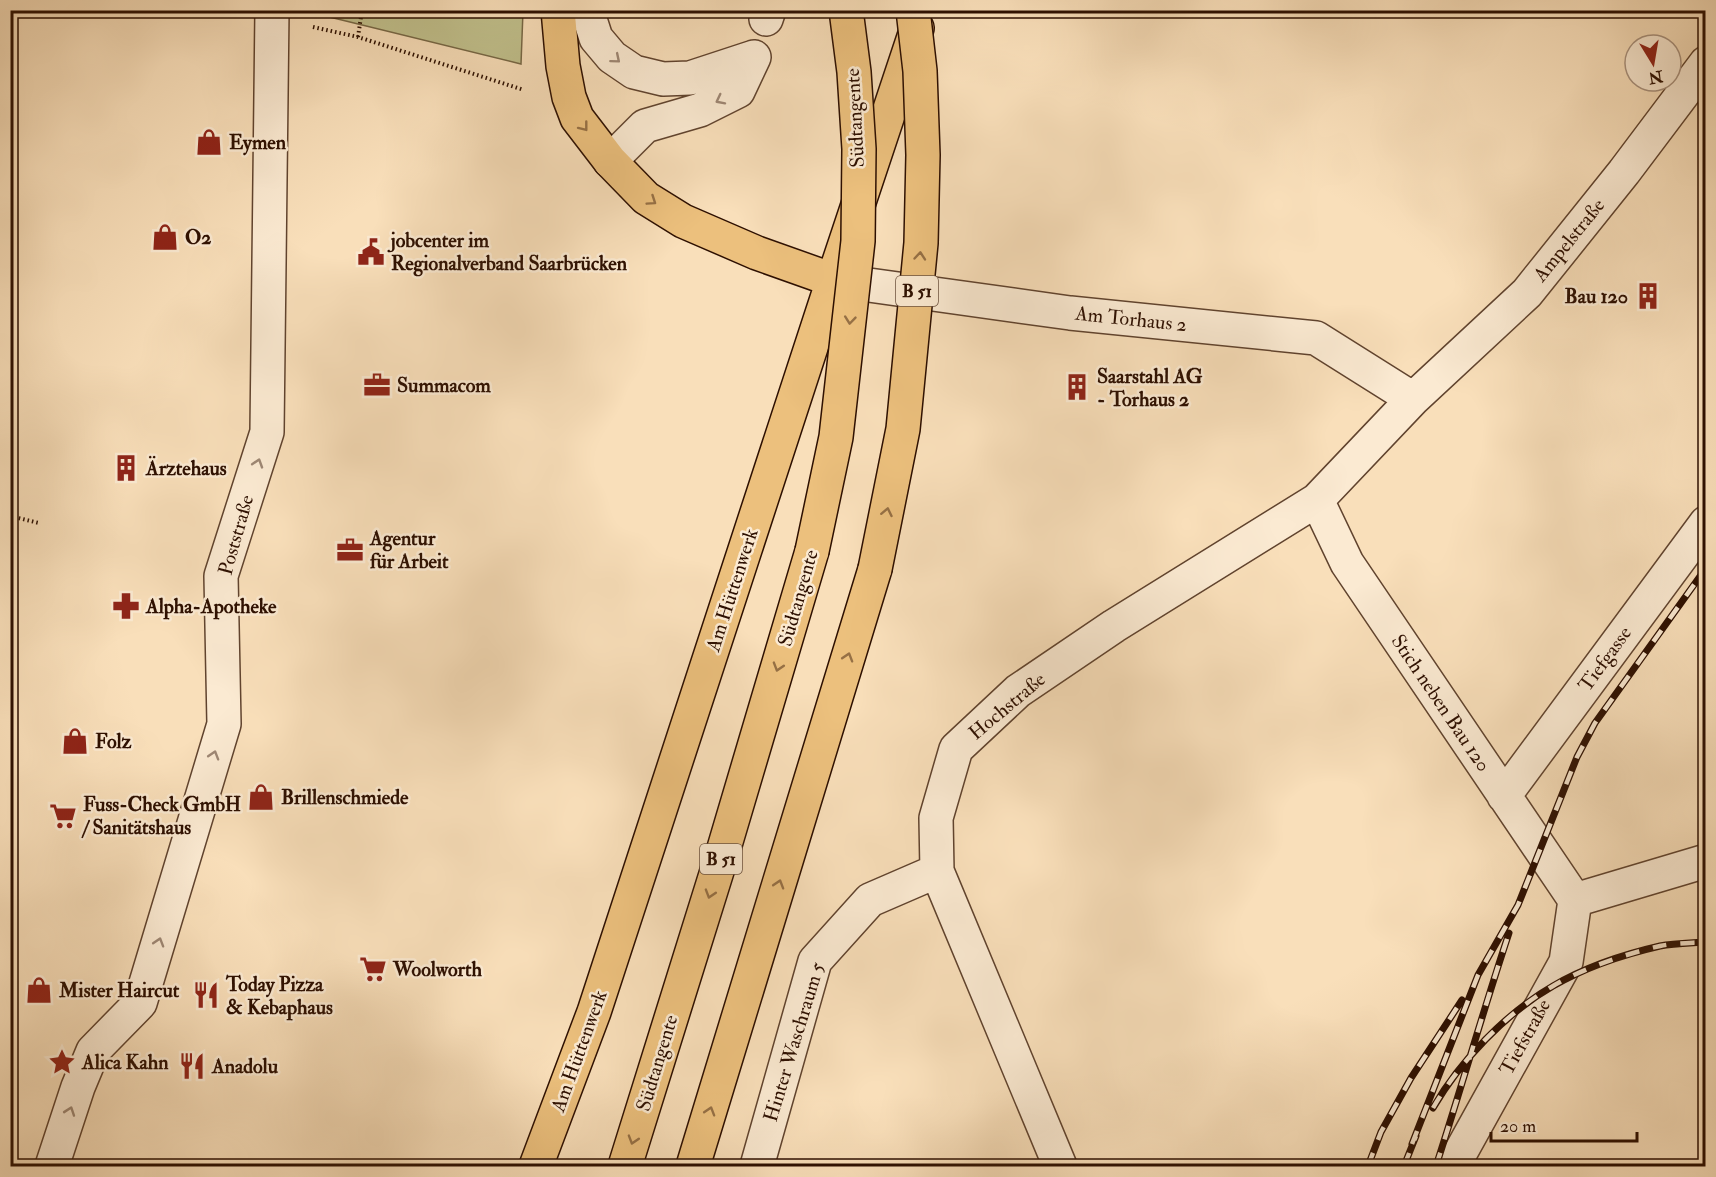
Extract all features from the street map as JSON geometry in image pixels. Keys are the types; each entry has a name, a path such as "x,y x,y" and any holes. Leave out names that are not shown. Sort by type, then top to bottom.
{"main road":[{"path":"558,10 563,66 569,98 577,118 610,161 646,198 683,221 756,253 833,280"},
{"name":"Südtangente","path":"624,1167 722,855 812,551 836,437 858,242 859,149 854,72 846,10"},
{"name":"B 51","path":"693,1167 875,569 903,429 921,243 923,155 921,83 913,10"},
{"name":"Am Hüttenwerk","path":"536,1167 594,1012 923,10"}],"street":[{"path":"587,10 596,38 612,57 634,72 663,79 690,78 754,57 738,91 699,110 645,126 610,161"},
{"name":"Poststraße","path":"52,1167 78,1087 93,1051 140,1003 224,724 221,576 267,432 272,15"},
{"name":"Ampelstraße","path":"1413,399 1527,293 1624,172 1706,63"},
{"name":"Am Torhaus 2","path":"833,280 1070,314 1316,339 1413,399"},
{"name":"Hochstraße","path":"1060,1167 937,871 936,818 956,749 1018,691 1114,626 1317,500 1413,399"},
{"name":"Stich neben Bau 120","path":"1317,500 1347,563 1575,900"},
{"name":"Tiefgasse","path":"1504,796 1706,523"},
{"path":"1575,900 1706,861"},
{"name":"Hinter Waschraum 5","path":"757,1167 815,961 870,900 937,871"},
{"name":"Tiefstraße","path":"1453,1167 1566,962 1575,900"}],"path":[{"path":"358,37 362,10"},
{"path":"272,15 358,37 533,93 569,98"},
{"path":"10,516 39,523"}],"green space":[{"path":"305,11 523,11 521,64"}],"railway":[{"path":"1412,1144 1478,975 1518,905 1577,757 1595,723 1706,568"},
{"path":"1436,1166 1509,933"},
{"path":"1433,1108 1470,1056 1486,1039 1518,1010 1553,986 1605,962 1633,953 1665,945 1705,942"},
{"path":"1368,1166 1381,1132 1411,1078 1462,1000"},
{"path":"1404,1166 1416,1136"}],"place":[{"name":"Eymen","path":"209,142"},
{"name":"O2","path":"165,237"},
{"name":"jobcenter im Regionalverband Saarbrücken","path":"371,252"},
{"name":"Bau 120","path":"1648,296"},
{"name":"Summacom","path":"377,385"},
{"name":"Saarstahl AG - Torhaus 2","path":"1077,387"},
{"name":"Ärztehaus","path":"126,468"},
{"name":"Agentur für Arbeit","path":"350,550"},
{"name":"Alpha-Apotheke","path":"126,606"},
{"name":"Folz","path":"75,741"},
{"name":"Brillenschmiede","path":"261,797"},
{"name":"Fuss-Check GmbH / Sanitätshaus","path":"63,816"},
{"name":"Woolworth","path":"373,969"},
{"name":"Mister Haircut","path":"39,990"},
{"name":"Today Pizza & Kebaphaus","path":"206,995"},
{"name":"Alica Kahn","path":"62,1062"},
{"name":"Anadolu","path":"192,1066"}]}
